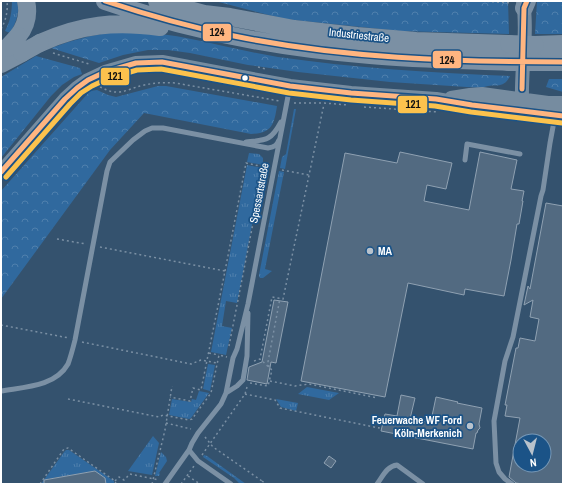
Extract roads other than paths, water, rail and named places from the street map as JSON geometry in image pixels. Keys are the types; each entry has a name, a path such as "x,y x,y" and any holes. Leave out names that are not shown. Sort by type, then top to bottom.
{"highway":[{"path":"10,51 23,30 26,21 26,1"},
{"name":"Industriestraße","path":"105,1 166,20 273,44 369,55 412,58 522,56 563,44"},
{"name":"Industriestraße","path":"157,1 204,14 230,17 294,29 416,41 563,62"},
{"path":"187,1 219,11 230,17"},
{"path":"10,51 40,43 57,35 81,28 101,25 122,24 163,28 209,39 231,40 246,38"}],"street":[{"path":"522,3 522,99 533,110 541,113"},
{"path":"522,56 527,83 526,92 522,99"},
{"path":"494,101 515,86 522,56"},
{"path":"1,172 65,99 77,88 94,77 136,63 162,62 290,86 351,92 436,99 482,94 517,112 541,113 561,109"},
{"path":"527,83 537,94 561,109"},
{"path":"494,101 522,99 548,103 561,109"}],"lane":[{"name":"Spessartstraße","path":"248,304 290,86"},
{"path":"512,484 499,472 496,463 494,421 505,361 513,336 543,190 550,142 561,109"},
{"path":"239,142 270,138 276,133 284,117"},
{"path":"1,391 41,384 53,379 68,364 75,340 107,171 110,162 122,149 145,131 152,128 163,128 268,148 277,145 280,140"},
{"path":"465,160 468,144 520,154"},
{"path":"166,483 226,393 233,358 237,349 248,304"},
{"path":"226,393 238,386 243,380 247,356 248,304"},
{"path":"189,450 198,461 231,484"},
{"path":"377,484 389,468 397,465 423,484"}],"place":[{"name":"MA","path":"370,251"},
{"name":"Feuerwache WF Ford Köln-Merkenich","path":"470,426"}]}
